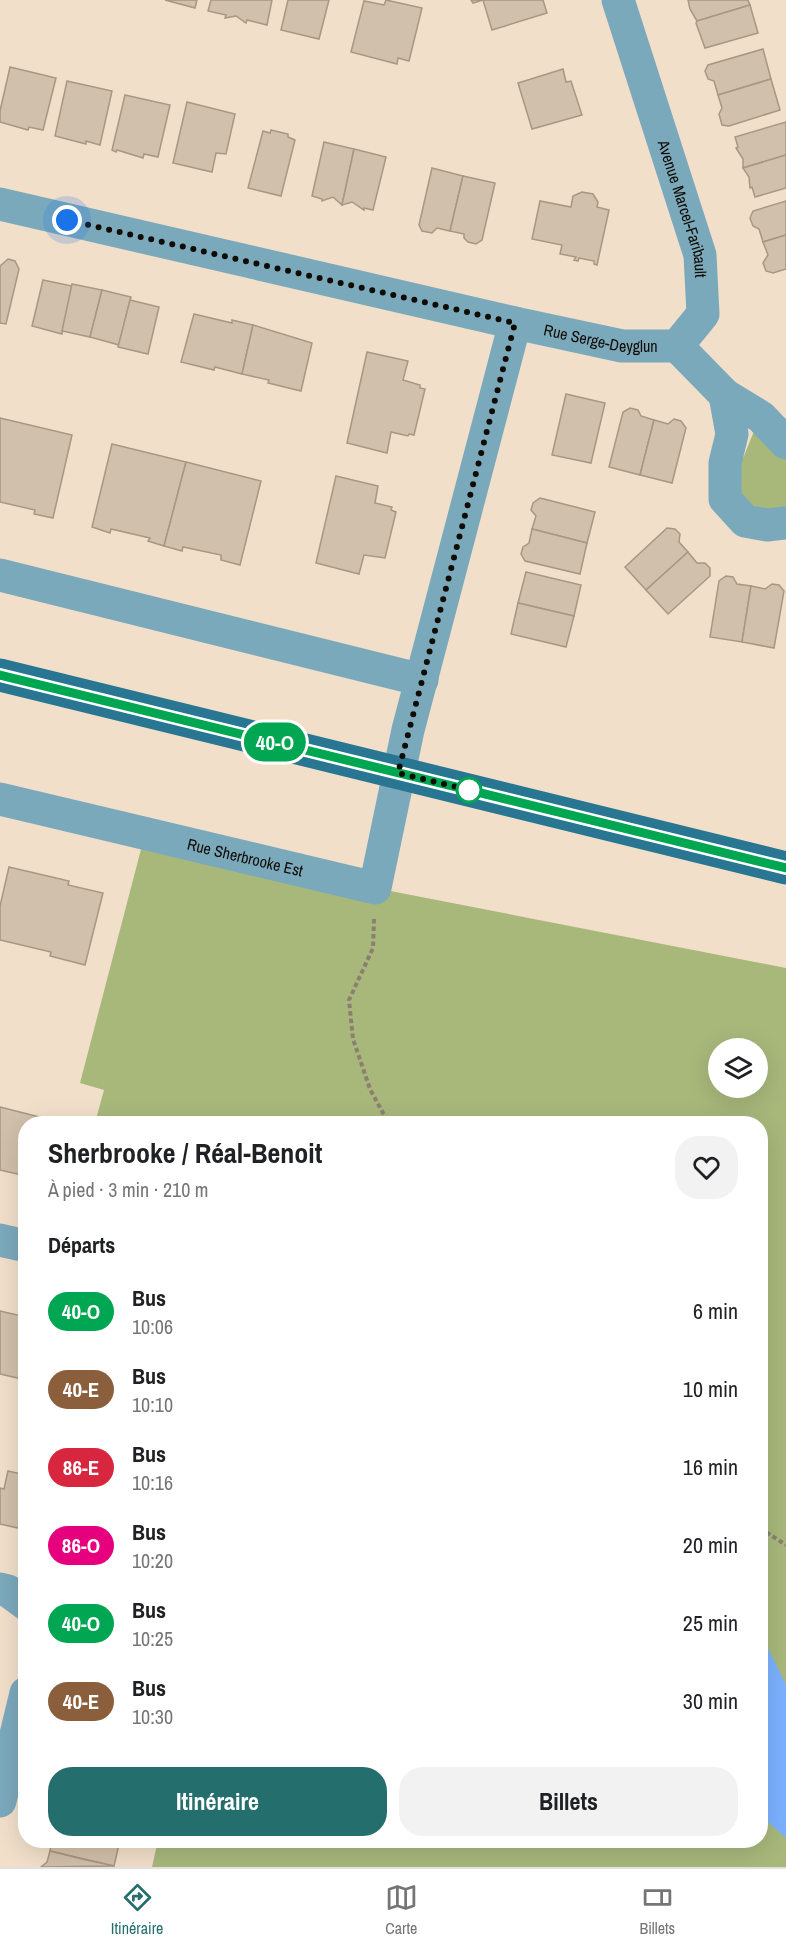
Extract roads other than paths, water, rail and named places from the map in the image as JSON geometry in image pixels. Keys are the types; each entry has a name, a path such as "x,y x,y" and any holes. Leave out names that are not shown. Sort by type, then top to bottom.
{"main road":[{"path":"0,675 786,868"}],"street":[{"name":"Avenue Marcel-Faribault","path":"618,0 700,255 703,314 677,346"},
{"name":"Rue Serge-Deyglun","path":"0,204 622,346 677,346"},
{"path":"398,773 515,323"},
{"path":"677,346 725,395 761,417 786,443"},
{"path":"725,395 732,434 725,463 725,499 745,521 768,525 786,523"},
{"path":"0,576 422,680"},
{"name":"Rue Sherbrooke Est","path":"0,799 375,888 398,773"},
{"path":"0,1240 18,1244"},
{"path":"0,1589 8,1591 18,1598"},
{"path":"0,1801 18,1726"}],"water":[{"path":"768,1648 786,1685 786,1838 768,1822"}]}
